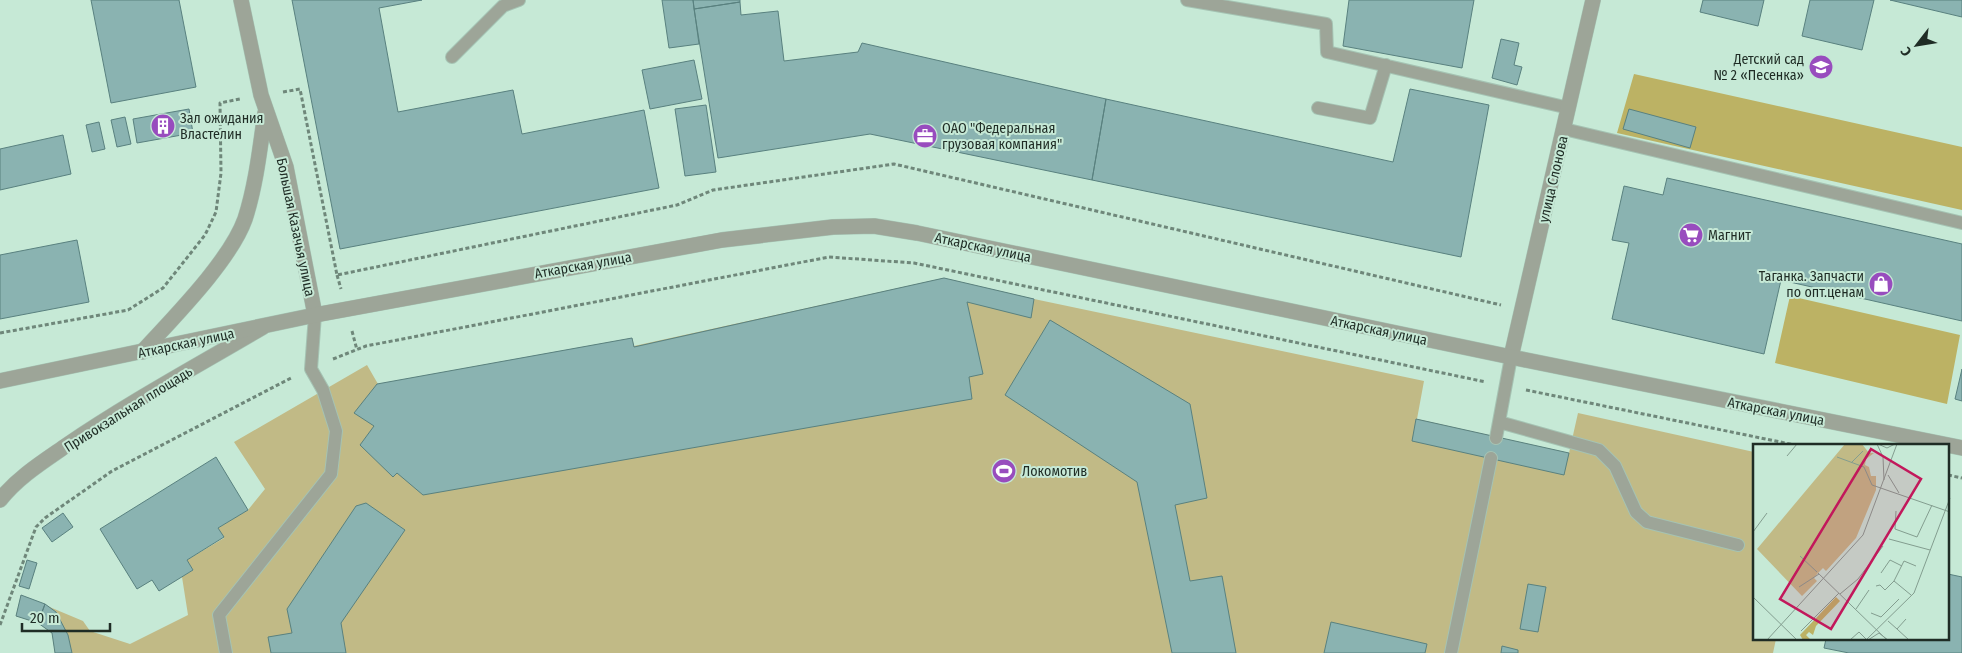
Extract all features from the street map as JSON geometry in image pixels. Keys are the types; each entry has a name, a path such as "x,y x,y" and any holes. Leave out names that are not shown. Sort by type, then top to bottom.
{"street":[{"name":"Большая Казачья улица","path":"242,0 265,112 286,168 316,315"},
{"name":"улица Слонова","path":"1511,358 1593,0"},
{"name":"Большая Казачья улица","path":"142,352 191,299 228,250 245,220 257,166 265,112"},
{"name":"Аткарская улица","path":"0,381 316,315 722,240 774,232 874,226 936,237 1511,358 1942,444"},
{"name":"Привокзальная площадь","path":"0,500 36,467 87,432 263,327"}],"lane":[{"path":"452,57 503,6 519,0"},
{"path":"1187,0 1326,24 1327,52 1569,108"},
{"path":"1318,108 1370,118 1386,65"},
{"path":"1564,129 1962,223"},
{"path":"226,653 219,615 332,474 336,431 323,390 311,369 316,315"},
{"path":"1496,438 1511,358"},
{"path":"1499,422 1599,450 1615,466 1636,512 1647,522 1738,545"},
{"path":"1451,653 1491,458"}],"path":[{"path":"0,333 128,310 163,288 205,235 216,212 221,173 220,103"},
{"path":"0,625 36,527 45,518 112,471 311,369 366,346 829,257 914,263 1790,444"}],"shaded area":[{"path":"1634,74 1962,147 1962,210 1617,133"},
{"name":"Локомотив","path":"944,278 1034,299 1424,381 1417,419 1569,453 1578,413 1753,452 1753,640 1776,640 1773,653 55,653 52,633 38,623 16,616 21,595 83,621 90,631 130,644 188,615 182,577 193,570 187,560 224,538 218,528 248,510 265,489 234,442 367,365 378,384 632,338 634,346"},
{"path":"1790,296 1960,335 1947,404 1775,363"}],"building":[{"path":"91,0 179,0 196,87 111,103"},
{"path":"292,0 422,0 379,8 398,112 513,90 522,134 644,110 659,188 340,249"},
{"path":"662,0 693,0 699,44 669,48"},
{"path":"693,0 740,0 740,2 694,9"},
{"path":"1349,0 1474,0 1462,68 1343,46"},
{"path":"1703,0 1764,0 1758,26 1700,12"},
{"path":"1810,0 1874,0 1862,50 1802,36"},
{"path":"1890,0 1962,0 1962,17"},
{"path":"740,2 741,15 778,11 784,61 858,52 862,43 1106,99 1092,180 870,134 718,158 694,9"},
{"path":"1501,39 1519,43 1514,65 1522,67 1517,85 1492,78"},
{"path":"694,60 702,99 650,109 642,70"},
{"path":"1410,89 1489,105 1461,257 1092,180 1106,99 1393,162"},
{"path":"706,105 716,172 685,176 675,109"},
{"name":"Зал ожидания Властелин","path":"189,109 193,133 137,143 133,119"},
{"path":"1629,109 1696,127 1690,148 1623,129"},
{"path":"125,117 131,144 117,147 111,120"},
{"path":"99,122 105,149 92,152 86,125"},
{"path":"63,135 71,174 0,190 0,149"},
{"path":"1667,178 1962,244 1962,321 1781,280 1764,354 1612,319 1629,243 1612,240 1624,186 1663,195"},
{"path":"77,240 89,302 0,319 0,255"},
{"path":"944,278 1034,299 1031,318 967,302 983,374 969,377 972,399 423,495 397,473 393,477 360,445 374,426 354,413 377,384 632,338 634,347"},
{"path":"1050,320 1190,404 1207,498 1175,505 1190,581 1222,576 1236,653 1172,653 1137,482 1005,395"},
{"path":"1962,369 1962,401 1955,399"},
{"path":"1416,419 1569,453 1564,475 1412,441"},
{"path":"216,457 248,510 218,528 224,537 187,560 193,570 159,591 152,580 137,589 100,529"},
{"path":"366,503 405,530 341,623 346,653 271,653 268,637 292,633 287,609 356,506"},
{"path":"63,513 73,527 52,542 42,528"},
{"path":"27,560 37,563 29,589 19,586"},
{"path":"1950,574 1962,577 1962,653 1849,653 1824,648 1826,640 1950,640"},
{"path":"1528,584 1546,587 1538,632 1520,629"},
{"path":"21,595 45,604 38,623 16,616"},
{"path":"45,604 56,612 68,635 72,653 55,653 52,633 38,623"},
{"path":"1331,622 1427,644 1425,653 1324,653"},
{"path":"1502,646 1518,650 1518,653 1501,653"}],"place":[{"name":"Детский сад № 2 «Песенка»","path":"1821,67"},
{"name":"Зал ожидания Властелин","path":"163,126"},
{"name":"ОАО \"Федеральная грузовая компания\"","path":"925,136"},
{"name":"Магнит","path":"1691,235"},
{"name":"Таганка. Запчасти по опт.ценам","path":"1881,284"},
{"name":"Локомотив","path":"1004,471"}]}
